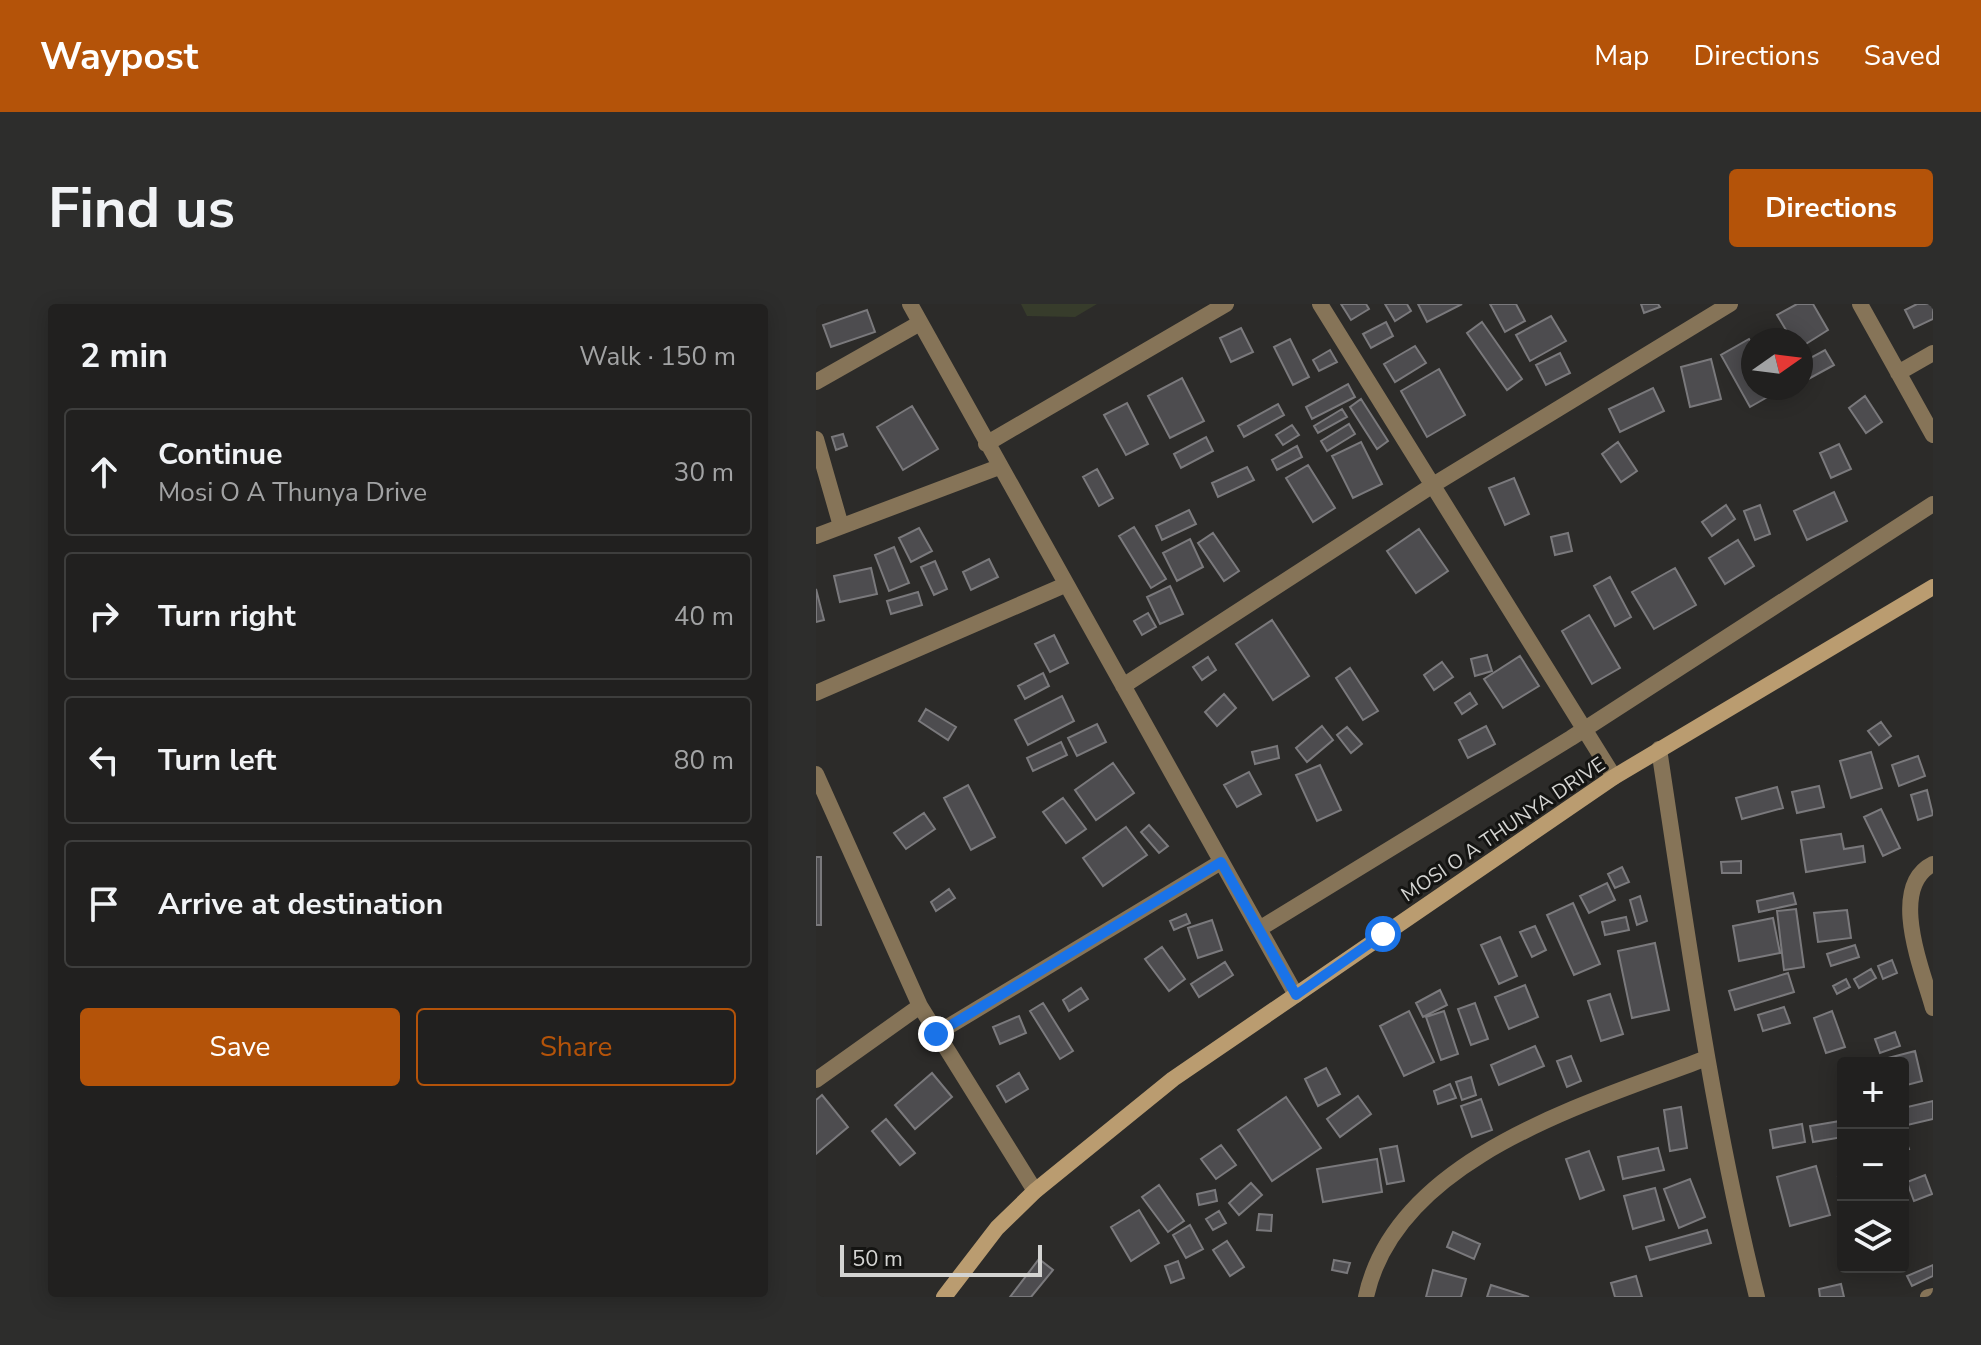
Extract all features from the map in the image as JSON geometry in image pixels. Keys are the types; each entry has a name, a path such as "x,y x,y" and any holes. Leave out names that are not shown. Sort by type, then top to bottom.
{"street":[{"path":"910,304 1296,995"},
{"path":"986,444 1226,304"},
{"path":"1320,304 1614,777"},
{"path":"1123,686 1433,485 1730,304"},
{"path":"1860,304 1933,435"},
{"path":"816,382 920,323"},
{"path":"1898,373 1933,353"},
{"path":"816,439 841,526"},
{"path":"816,536 999,467"},
{"path":"1259,929 1584,730 1933,504"},
{"path":"816,693 1065,585"},
{"name":"MOSI O A THUNYA DRIVE","path":"944,1297 997,1228 1035,1191 1173,1079 1614,777 1933,587"},
{"path":"1659,749 1707,1058 1733,1201 1757,1297"},
{"path":"816,774 920,1006 1035,1191"},
{"path":"936,1034 1221,862"},
{"path":"1933,864 1925,868 1913,885 1910,904 1910,921 1933,1008"},
{"path":"816,1080 920,1006"},
{"path":"1366,1297 1386,1242 1411,1209 1447,1178 1488,1151 1574,1110 1707,1058"}],"green space":[{"path":"1021,304 1097,304 1075,317 1027,316"}],"building":[{"path":"1341,304 1366,304 1369,309 1351,320"},
{"path":"1385,304 1407,304 1411,311 1395,321"},
{"path":"1418,304 1462,304 1427,322"},
{"path":"1490,304 1516,304 1525,321 1505,332"},
{"path":"1641,304 1658,304 1660,307 1644,313"},
{"path":"1797,304 1813,304 1828,330 1813,339 1813,328 1785,328 1777,315"},
{"path":"1917,304 1933,304 1933,319 1914,328 1905,310"},
{"path":"867,310 875,332 831,347 823,325"},
{"path":"1551,316 1566,341 1530,361 1516,335"},
{"path":"1386,322 1393,336 1371,348 1363,334"},
{"path":"1482,322 1522,379 1507,390 1467,333"},
{"path":"1241,328 1253,352 1231,362 1220,338"},
{"path":"1290,339 1309,377 1293,385 1274,347"},
{"path":"1741,344 1741,391 1721,355"},
{"path":"1415,346 1426,363 1395,382 1384,364"},
{"path":"1330,350 1337,362 1319,371 1313,360"},
{"path":"1825,350 1834,365 1813,376 1813,356"},
{"path":"1560,353 1570,373 1546,385 1536,365"},
{"path":"1711,359 1721,399 1690,407 1681,367"},
{"path":"1439,369 1465,415 1427,437 1401,391"},
{"path":"1182,378 1204,421 1170,438 1148,396"},
{"path":"1348,384 1355,397 1312,419 1306,407"},
{"path":"1653,388 1664,411 1620,432 1609,409"},
{"path":"1865,396 1882,422 1866,433 1849,408"},
{"path":"1361,399 1388,441 1377,449 1350,407"},
{"path":"1746,400 1762,400 1750,407"},
{"path":"1127,403 1148,444 1126,455 1104,415"},
{"path":"1278,404 1284,415 1244,437 1238,426"},
{"path":"912,406 938,449 903,470 877,427"},
{"path":"1342,409 1347,417 1318,433 1314,426"},
{"path":"1349,424 1355,434 1327,451 1321,441"},
{"path":"1292,425 1299,435 1283,445 1276,435"},
{"path":"843,434 847,446 836,450 832,437"},
{"path":"1206,437 1213,451 1181,468 1174,454"},
{"path":"1361,442 1382,484 1353,498 1332,456"},
{"path":"1618,442 1637,471 1621,482 1602,454"},
{"path":"1839,444 1851,469 1831,478 1820,453"},
{"path":"1297,446 1302,457 1277,470 1272,460"},
{"path":"1308,465 1335,508 1313,522 1286,478"},
{"path":"1247,467 1254,480 1218,497 1212,483"},
{"path":"1097,469 1113,498 1099,506 1083,477"},
{"path":"1514,478 1529,514 1505,525 1489,488"},
{"path":"1834,492 1847,521 1807,540 1794,511"},
{"path":"1726,505 1735,519 1712,536 1702,522"},
{"path":"1760,505 1770,534 1755,540 1744,511"},
{"path":"1189,510 1196,524 1162,540 1156,526"},
{"path":"1134,527 1166,579 1151,588 1119,536"},
{"path":"919,528 932,551 911,562 899,538"},
{"path":"1419,529 1448,571 1416,593 1387,551"},
{"path":"1213,533 1239,571 1224,581 1198,543"},
{"path":"1568,533 1572,551 1555,555 1551,537"},
{"path":"1190,539 1203,567 1177,581 1163,553"},
{"path":"1738,540 1754,566 1725,584 1709,558"},
{"path":"894,547 909,583 889,591 875,555"},
{"path":"989,559 998,577 971,590 963,572"},
{"path":"935,561 947,589 934,595 921,567"},
{"path":"871,568 877,594 840,602 834,576"},
{"path":"1675,568 1696,605 1654,629 1632,592"},
{"path":"1610,577 1631,617 1615,626 1594,586"},
{"path":"1170,586 1183,614 1160,624 1147,597"},
{"path":"816,589 824,620 816,622"},
{"path":"918,592 922,605 891,614 887,601"},
{"path":"1148,613 1156,627 1142,635 1134,621"},
{"path":"1589,615 1620,668 1592,684 1562,631"},
{"path":"1272,620 1309,676 1273,700 1236,644"},
{"path":"1054,635 1068,663 1050,672 1035,644"},
{"path":"1487,655 1492,671 1475,676 1471,659"},
{"path":"1520,656 1539,686 1503,708 1484,679"},
{"path":"1208,657 1216,670 1202,680 1193,667"},
{"path":"1442,662 1453,677 1434,690 1424,675"},
{"path":"1350,668 1378,711 1363,720 1336,678"},
{"path":"1043,673 1049,686 1025,699 1018,686"},
{"path":"1470,693 1477,704 1462,714 1455,703"},
{"path":"1224,694 1236,708 1217,726 1205,712"},
{"path":"1062,696 1074,721 1028,745 1015,720"},
{"path":"926,709 956,727 948,740 919,721"},
{"path":"1881,722 1891,736 1879,745 1868,731"},
{"path":"1097,724 1106,742 1077,756 1068,738"},
{"path":"1322,726 1333,740 1307,762 1296,748"},
{"path":"1486,726 1495,744 1468,758 1459,740"},
{"path":"1347,727 1362,744 1351,753 1337,735"},
{"path":"1061,742 1067,755 1033,771 1027,758"},
{"path":"1277,746 1279,758 1255,764 1252,752"},
{"path":"1871,752 1882,788 1851,798 1840,761"},
{"path":"1918,756 1925,776 1899,786 1892,765"},
{"path":"1113,763 1134,793 1096,820 1075,790"},
{"path":"1320,765 1341,810 1317,821 1296,775"},
{"path":"1249,772 1261,794 1237,807 1224,785"},
{"path":"968,785 995,837 971,850 944,798"},
{"path":"1819,786 1824,807 1797,813 1792,792"},
{"path":"1777,787 1783,808 1742,819 1736,798"},
{"path":"1927,790 1933,815 1918,820 1911,795"},
{"path":"1063,798 1086,829 1066,843 1043,812"},
{"path":"1881,809 1900,848 1883,856 1864,817"},
{"path":"924,813 935,829 906,849 894,833"},
{"path":"1149,825 1168,846 1159,853 1141,832"},
{"path":"1126,827 1147,855 1103,886 1083,858"},
{"path":"1841,834 1844,849 1863,846 1865,862 1806,872 1801,840"},
{"path":"816,857 821,857 821,925 816,925"},
{"path":"1741,861 1741,873 1722,873 1721,862"},
{"path":"1622,867 1629,882 1615,888 1608,874"},
{"path":"1607,883 1615,900 1589,913 1580,896"},
{"path":"949,889 955,898 936,911 931,902"},
{"path":"1793,893 1796,904 1759,912 1757,901"},
{"path":"1640,896 1647,921 1637,925 1630,900"},
{"path":"1573,903 1600,964 1574,975 1547,915"},
{"path":"1796,909 1804,967 1784,970 1777,911"},
{"path":"1847,910 1851,938 1818,942 1814,913"},
{"path":"1186,914 1190,923 1174,930 1170,921"},
{"path":"1626,917 1629,930 1605,935 1602,922"},
{"path":"1773,918 1780,953 1739,961 1733,926"},
{"path":"1212,920 1222,950 1198,958 1188,928"},
{"path":"1535,926 1546,950 1532,957 1520,932"},
{"path":"1500,937 1517,976 1499,984 1481,945"},
{"path":"1655,943 1669,1010 1632,1018 1618,951"},
{"path":"1855,945 1859,957 1831,966 1827,954"},
{"path":"1162,947 1185,979 1169,991 1145,959"},
{"path":"1892,960 1897,973 1883,979 1878,966"},
{"path":"1225,962 1233,975 1199,997 1191,984"},
{"path":"1871,969 1876,978 1859,988 1854,979"},
{"path":"1788,973 1794,992 1735,1010 1729,991"},
{"path":"1846,979 1850,987 1837,994 1833,986"},
{"path":"1525,985 1538,1017 1509,1029 1495,997"},
{"path":"1081,988 1088,999 1069,1011 1063,1000"},
{"path":"1440,990 1447,1005 1423,1017 1416,1003"},
{"path":"1610,994 1623,1034 1601,1041 1588,1001"},
{"path":"1043,1003 1073,1051 1060,1059 1030,1011"},
{"path":"1475,1003 1488,1039 1471,1045 1458,1009"},
{"path":"1784,1007 1790,1023 1763,1031 1758,1015"},
{"path":"1409,1011 1434,1062 1404,1076 1380,1026"},
{"path":"1444,1011 1458,1054 1441,1060 1426,1017"},
{"path":"1832,1011 1845,1047 1826,1053 1814,1018"},
{"path":"1019,1016 1026,1033 1000,1044 993,1027"},
{"path":"1895,1032 1900,1046 1880,1053 1875,1039"},
{"path":"1535,1046 1544,1066 1499,1085 1491,1065"},
{"path":"1915,1051 1922,1081 1909,1084 1909,1057 1892,1057"},
{"path":"1571,1056 1581,1081 1567,1087 1557,1061"},
{"path":"1326,1068 1340,1094 1318,1106 1305,1079"},
{"path":"932,1073 952,1097 915,1129 895,1105"},
{"path":"1019,1073 1028,1089 1006,1102 997,1086"},
{"path":"1471,1077 1476,1095 1462,1100 1456,1082"},
{"path":"1450,1084 1456,1098 1438,1104 1434,1091"},
{"path":"822,1095 848,1127 816,1154 816,1100"},
{"path":"1358,1096 1371,1114 1340,1137 1327,1119"},
{"path":"1286,1097 1321,1148 1272,1181 1238,1130"},
{"path":"1481,1099 1492,1130 1472,1137 1461,1106"},
{"path":"1933,1101 1933,1119 1909,1125 1909,1107"},
{"path":"1681,1107 1687,1148 1670,1151 1664,1110"},
{"path":"886,1119 915,1153 900,1165 872,1131"},
{"path":"1837,1122 1837,1138 1813,1142 1810,1126"},
{"path":"1802,1124 1805,1142 1773,1148 1770,1130"},
{"path":"1221,1145 1236,1165 1216,1179 1201,1159"},
{"path":"1397,1146 1404,1181 1387,1184 1380,1149"},
{"path":"1658,1148 1664,1170 1623,1179 1618,1157"},
{"path":"1589,1151 1604,1190 1580,1199 1566,1159"},
{"path":"1377,1159 1382,1192 1323,1202 1317,1169"},
{"path":"1816,1166 1830,1215 1790,1226 1777,1177"},
{"path":"1925,1175 1932,1194 1914,1201 1909,1181"},
{"path":"1690,1179 1705,1217 1679,1228 1664,1189"},
{"path":"1251,1183 1262,1195 1239,1215 1229,1203"},
{"path":"1159,1185 1184,1221 1168,1232 1142,1197"},
{"path":"1655,1188 1664,1220 1633,1229 1624,1196"},
{"path":"1215,1190 1217,1201 1199,1205 1197,1194"},
{"path":"1139,1210 1159,1243 1131,1261 1111,1227"},
{"path":"1219,1211 1226,1223 1213,1230 1206,1219"},
{"path":"1259,1214 1272,1215 1271,1231 1257,1230"},
{"path":"1190,1225 1203,1249 1186,1258 1173,1235"},
{"path":"1707,1230 1711,1243 1650,1260 1646,1247"},
{"path":"1453,1232 1480,1244 1474,1259 1447,1247"},
{"path":"1227,1241 1244,1267 1230,1276 1213,1250"},
{"path":"1039,1259 1053,1270 1031,1297 1010,1297"},
{"path":"1334,1260 1350,1263 1347,1273 1332,1270"},
{"path":"1178,1261 1184,1278 1171,1283 1165,1266"},
{"path":"1933,1265 1933,1276 1912,1286 1907,1276"},
{"path":"1433,1270 1466,1279 1461,1297 1426,1297"},
{"path":"1636,1276 1642,1297 1615,1297 1611,1283"},
{"path":"1841,1284 1844,1297 1820,1297 1819,1289"},
{"path":"1491,1285 1529,1297 1487,1297"}],"route":[{"path":"936,1034 1221,862 1296,995 1383,934"}]}
